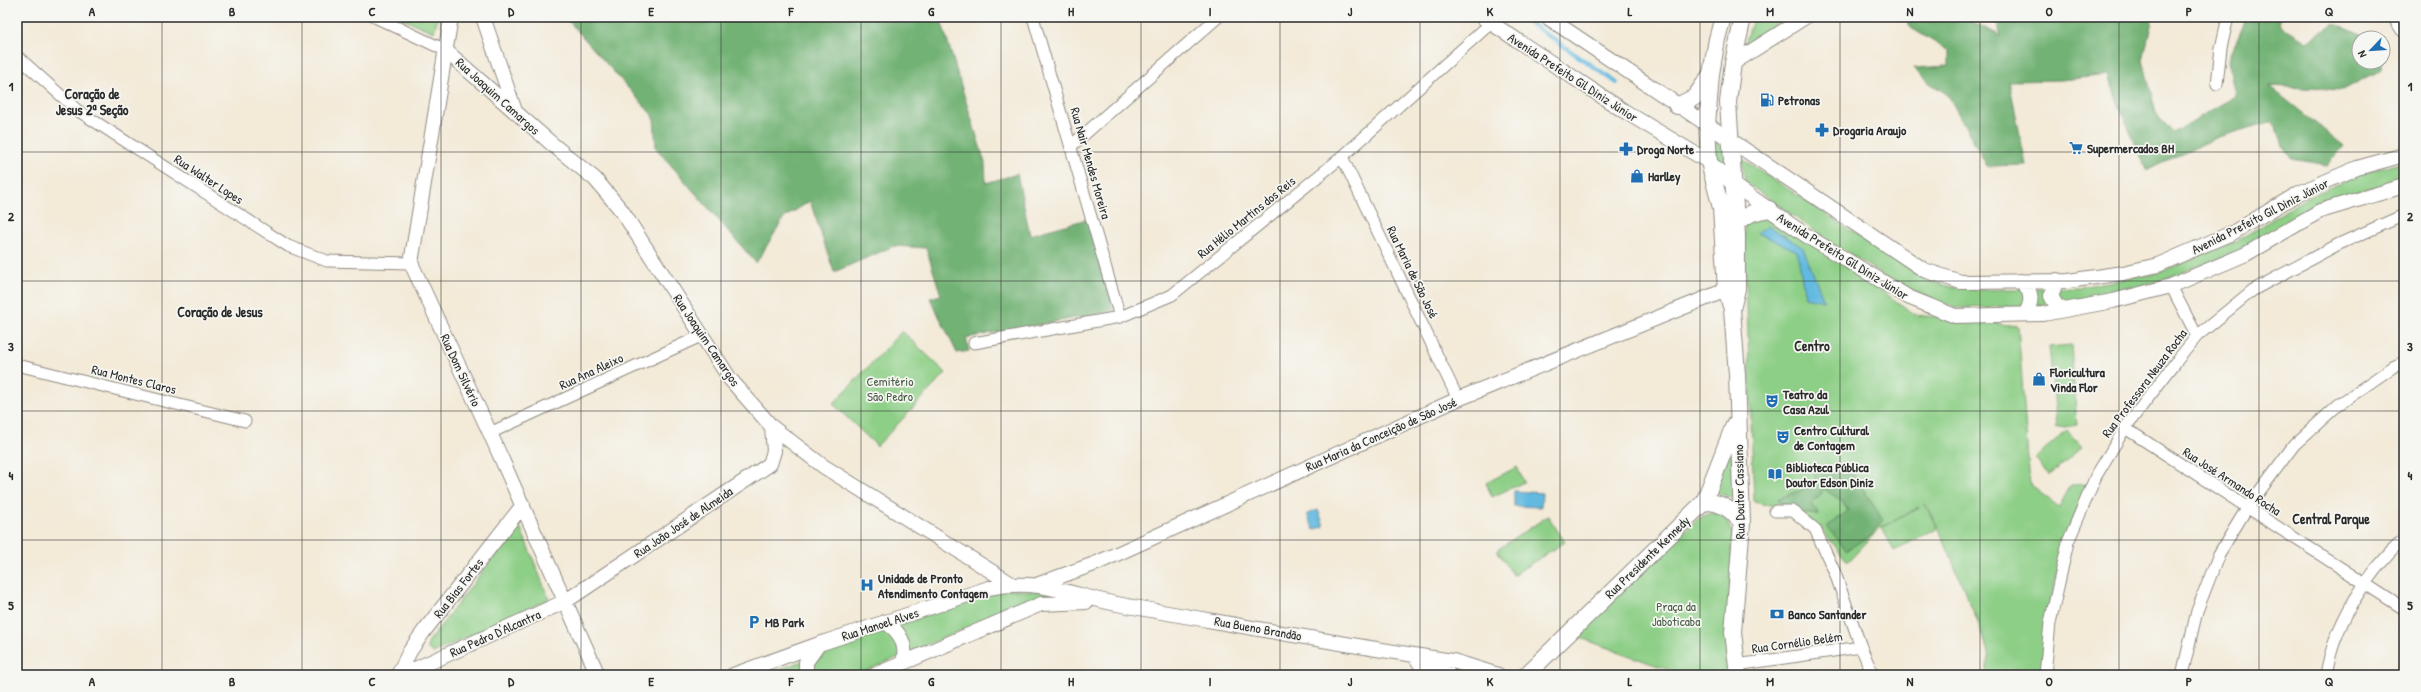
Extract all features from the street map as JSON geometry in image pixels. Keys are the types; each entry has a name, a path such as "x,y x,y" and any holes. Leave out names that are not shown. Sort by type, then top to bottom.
{"main road":[{"name":"Rua Doutor Cassiano","path":"1723,17 1717,39 1711,74 1707,125 1709,162 1721,208 1726,290 1732,310 1737,374 1737,418 1742,523 1732,632 1737,670"},
{"name":"Rua Doutor Cassiano","path":"1732,310 1737,289 1736,222 1728,102 1733,63 1743,17"},
{"path":"2396,17 2404,29"},
{"path":"1677,106 1695,97 1711,74"},
{"path":"1736,222 1752,213 1768,209"},
{"name":"Rua Presidente Kennedy","path":"1526,675 1704,502 1737,418"},
{"path":"1704,502 1713,502 1730,510 1742,523"}],"street":[{"path":"375,17 446,50"},
{"path":"411,263 451,17"},
{"path":"483,17 516,112"},
{"name":"Rua Nair Mendes Moreira","path":"1033,17 1120,317"},
{"name":"Avenida Prefeito Gil Diniz Júnior","path":"1547,17 1677,106 1924,270 1961,282 2068,281 2158,266 2234,232 2299,193 2357,168 2404,155"},
{"path":"1733,63 1789,21 1805,17"},
{"path":"2217,84 2221,48 2228,17"},
{"path":"1071,146 1212,19"},
{"name":"Avenida Prefeito Gil Diniz Júnior","path":"1486,20 1624,111 1709,162 1734,185 1810,238 1908,297 1955,316 2025,314 2064,310 2171,286 2246,254 2320,212 2404,186"},
{"name":"Rua Hélio Martins dos Reis","path":"974,343 1120,317 1172,295 1342,157 1486,20"},
{"name":"Rua Joaquim Camargos","path":"446,50 595,179 622,211 730,378 772,427 823,466 1010,583"},
{"name":"Rua Walter Lopes","path":"17,56 77,110 288,246 327,261 411,263"},
{"name":"Rua Maria de São José","path":"1342,157 1458,398"},
{"name":"Rua Professora Neuza Rocha","path":"2045,675 2050,623 2068,542 2096,476 2125,428 2197,336 2253,290 2339,244 2404,214"},
{"name":"Rua Dom Silvério","path":"411,263 523,505 598,675"},
{"path":"2057,280 2051,296 2056,306 2064,310"},
{"path":"2020,281 2027,287 2031,299 2025,314"},
{"path":"2171,286 2197,336"},
{"name":"Rua Maria da Conceição de São José","path":"1039,584 1097,563 1458,398 1726,290"},
{"name":"Rua Ana Aleixo","path":"490,433 703,335"},
{"path":"2182,675 2197,611 2218,554 2248,508 2294,445 2338,405 2393,367 2404,362"},
{"name":"Rua Montes Claros","path":"17,365 245,421"},
{"name":"Rua João José de Almeida","path":"566,601 770,464 774,451 772,427"},
{"name":"Rua José Armando Rocha","path":"2125,428 2404,609"},
{"name":"Rua Bias Fortes","path":"398,675 410,651 424,631 523,505"},
{"path":"1775,511 1793,511 1815,529 1835,573 1861,647 1873,675"},
{"path":"2326,675 2329,655 2345,618 2364,584 2404,540"},
{"name":"Rua Manoel Alves","path":"733,675 885,622 1010,583 1039,584 1100,601"},
{"name":"Rua Pedro D'Alcantra","path":"402,675 566,601"},
{"path":"875,675 1041,604 1100,601"},
{"name":"Rua Bueno Brandão","path":"1100,601 1415,656 1453,661 1498,675"},
{"path":"885,622 892,626 901,638 905,656 902,664"},
{"path":"424,631 421,643 428,663"},
{"path":"806,675 806,662 819,644"},
{"name":"Rua Cornélio Belém","path":"1737,670 1861,647"},
{"path":"1415,656 1423,672 1449,675"}],"green space":[{"path":"398,17 438,17 434,32"},
{"path":"565,17 940,17 985,163 986,183 1017,174 1030,235 1087,219 1114,311 966,338 969,351 957,353 930,298 941,295 926,248 894,246 834,272 810,201 784,218 756,263 656,148 654,117"},
{"path":"1754,17 1776,17 1778,22 1742,51"},
{"path":"1905,17 1963,17 2001,36 1994,17 2148,17 2152,21 2143,60 2156,113 2173,133 2235,96 2228,61 2247,17 2279,17 2280,26 2308,41 2334,23 2351,30 2351,70 2381,70 2343,90 2269,86 2344,146 2327,165 2291,159 2272,121 2218,137 2146,170 2115,95 2109,75 2061,80 2009,81 2026,165 1987,166 1948,95 1925,80 1913,68 1949,66 1949,51 1911,28"},
{"path":"1711,136 1729,147 1730,174 1711,160"},
{"path":"1741,158 1927,281 1953,287 1982,290 2079,287 2155,274 2238,240 2309,197 2360,174 2404,162 2404,179 2318,204 2238,252 2131,291 2032,306 1956,308 1904,288 1833,244 1745,182"},
{"path":"1765,215 1833,257 1916,315 2018,326 2030,485 2059,507 2071,485 2088,484 2067,536 2045,621 2043,675 1985,675 1989,657 1983,635 1939,529 1925,504 1937,528 1894,551 1882,528 1919,507 1879,529 1848,562 1822,530 1793,511 1754,502 1744,225"},
{"name":"Cemitério São Pedro","path":"902,331 946,373 877,446 833,404"},
{"path":"2071,345 2077,425 2057,428 2049,347"},
{"path":"2067,430 2082,447 2049,475 2035,458"},
{"path":"1733,440 1735,499 1715,492"},
{"path":"1517,467 1524,482 1492,497 1486,483"},
{"path":"1815,471 1853,473 1883,520 1871,536 1846,550 1827,526 1848,511 1842,501 1824,489 1812,503 1819,515 1800,513 1777,499 1815,485"},
{"name":"Praça da Jaboticaba","path":"1710,513 1725,515 1732,533 1728,675 1683,675 1575,636 1696,520"},
{"path":"1548,516 1565,542 1513,575 1497,550"},
{"path":"519,524 549,599 433,653 427,648 429,641"},
{"path":"1003,589 1051,592 857,675 765,675 950,605"}],"water":[{"path":"1769,226 1803,248 1824,301 1805,297 1797,251 1757,233"},
{"path":"1514,491 1542,493 1541,507 1514,506"},
{"path":"1318,510 1324,526 1314,530 1307,514"}],"waterway":[{"path":"1521,17 1617,83"}],"place":[{"name":"Petronas","path":"1767,100"},
{"name":"Drogaria Araujo","path":"1822,130"},
{"name":"Supermercados BH","path":"2076,148"},
{"name":"Droga Norte","path":"1626,149"},
{"name":"Harlley","path":"1637,176"},
{"name":"Floricultura Vinda Flor","path":"2039,379"},
{"name":"Teatro da Casa Azul","path":"1772,401"},
{"name":"Centro Cultural de Contagem","path":"1783,437"},
{"name":"Biblioteca Pública Doutor Edson Diniz","path":"1775,474"},
{"name":"Unidade de Pronto Atendimento Contagem","path":"867,585"},
{"name":"Banco Santander","path":"1777,614"},
{"name":"MB Park","path":"754,622"}],"district":[{"name":"Coração de Jesus 2ª Seção","path":"92,102"},
{"name":"Coração de Jesus","path":"220,312"},
{"name":"Centro","path":"1812,346"},
{"name":"Central Parque","path":"2331,519"}]}
